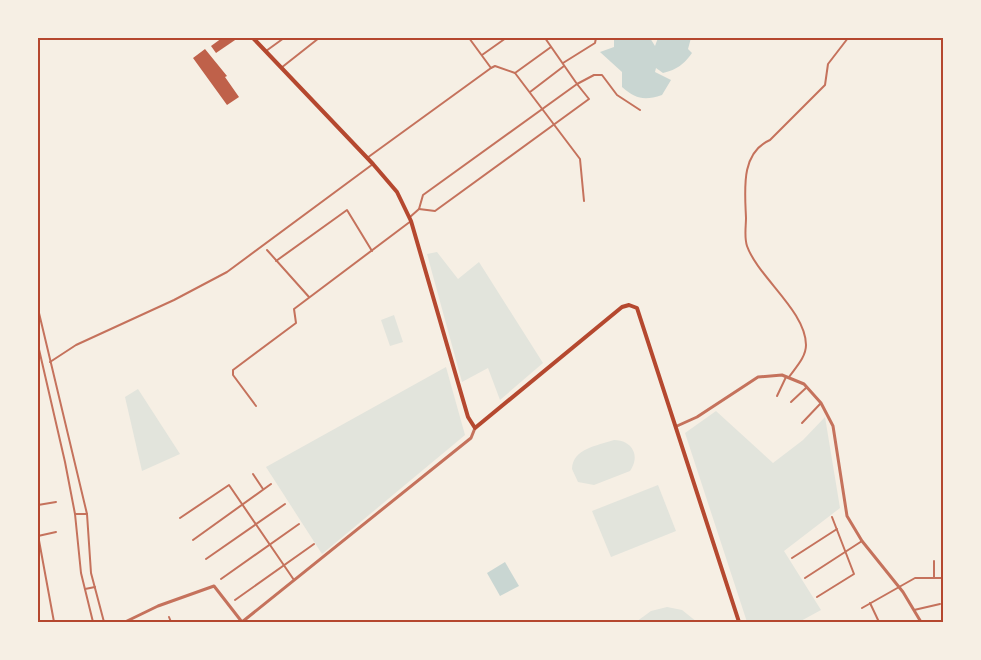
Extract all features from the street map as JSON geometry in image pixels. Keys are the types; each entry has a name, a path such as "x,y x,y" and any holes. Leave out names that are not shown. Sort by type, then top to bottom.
{"main road":[{"path":"253,38 397,192 410,219 468,417 475,428 622,307 629,305 637,308 739,622"}],"street":[{"path":"266,51 284,38"},
{"path":"281,68 319,38"},
{"path":"469,38 492,68"},
{"path":"482,55 506,38"},
{"path":"419,209 435,211 589,99 545,38"},
{"path":"530,92 563,64 595,43 596,38"},
{"path":"777,396 787,377 800,363 806,344 794,314 746,245 744,182 751,158 761,144 770,141 825,85 828,64 848,38"},
{"path":"515,73 551,47"},
{"path":"367,158 495,66 515,73 580,159 584,201"},
{"path":"256,406 232,371 296,324 294,309 372,251 410,219 419,209 423,195 577,84 594,75 602,75 617,95 640,110"},
{"path":"50,362 76,345 174,300 227,272 373,164"},
{"path":"276,261 347,210 372,251"},
{"path":"267,250 310,298"},
{"path":"39,313 87,514 91,573 104,622"},
{"path":"38,345 65,462 85,589 93,622"},
{"path":"677,426 697,417 758,376 787,377 807,387 821,403 833,426 847,516 862,541 898,586 921,622"},
{"path":"791,402 807,387"},
{"path":"802,423 821,403"},
{"path":"126,622 158,606 214,586 242,622 471,438 475,428"},
{"path":"253,474 264,489"},
{"path":"193,540 271,484"},
{"path":"180,518 229,485 294,580"},
{"path":"38,505 56,502"},
{"path":"206,559 285,504"},
{"path":"75,514 87,514"},
{"path":"817,597 854,574 832,517"},
{"path":"220,579 299,524"},
{"path":"792,558 837,529"},
{"path":"54,622 38,536 56,532"},
{"path":"805,578 862,541"},
{"path":"235,600 314,544"},
{"path":"934,561 934,577"},
{"path":"38,570 44,568"},
{"path":"862,608 915,578 944,578"},
{"path":"85,589 95,587"},
{"path":"870,603 879,622"},
{"path":"914,610 940,604"},
{"path":"169,617 171,622"}],"shaded area":[{"path":"614,38 650,38 655,46 658,38 691,38 688,49 692,53 683,64 673,70 663,73 656,68 655,72 671,80 662,95 640,98 622,87 622,72 600,52 614,47"},
{"path":"437,252 458,279 479,262 543,363 500,400 488,368 462,382 427,254"},
{"path":"394,315 403,342 390,346 381,320"},
{"path":"446,367 465,435 322,554 266,467"},
{"path":"138,389 180,454 142,471 125,397"},
{"path":"716,411 773,463 803,440 825,417 840,508 784,551 821,610 799,622 747,622 685,433"},
{"path":"614,440 626,443 633,450 635,460 630,471 594,485 578,482 572,469 577,456 587,449"},
{"path":"658,485 676,531 611,557 592,511"},
{"path":"505,562 519,586 500,596 487,573"},
{"path":"667,607 682,610 697,622 636,622 651,611"}],"building":[{"path":"222,38 238,38 216,53 211,46"},
{"path":"205,49 227,76 225,77 239,97 227,105 193,58"}]}
